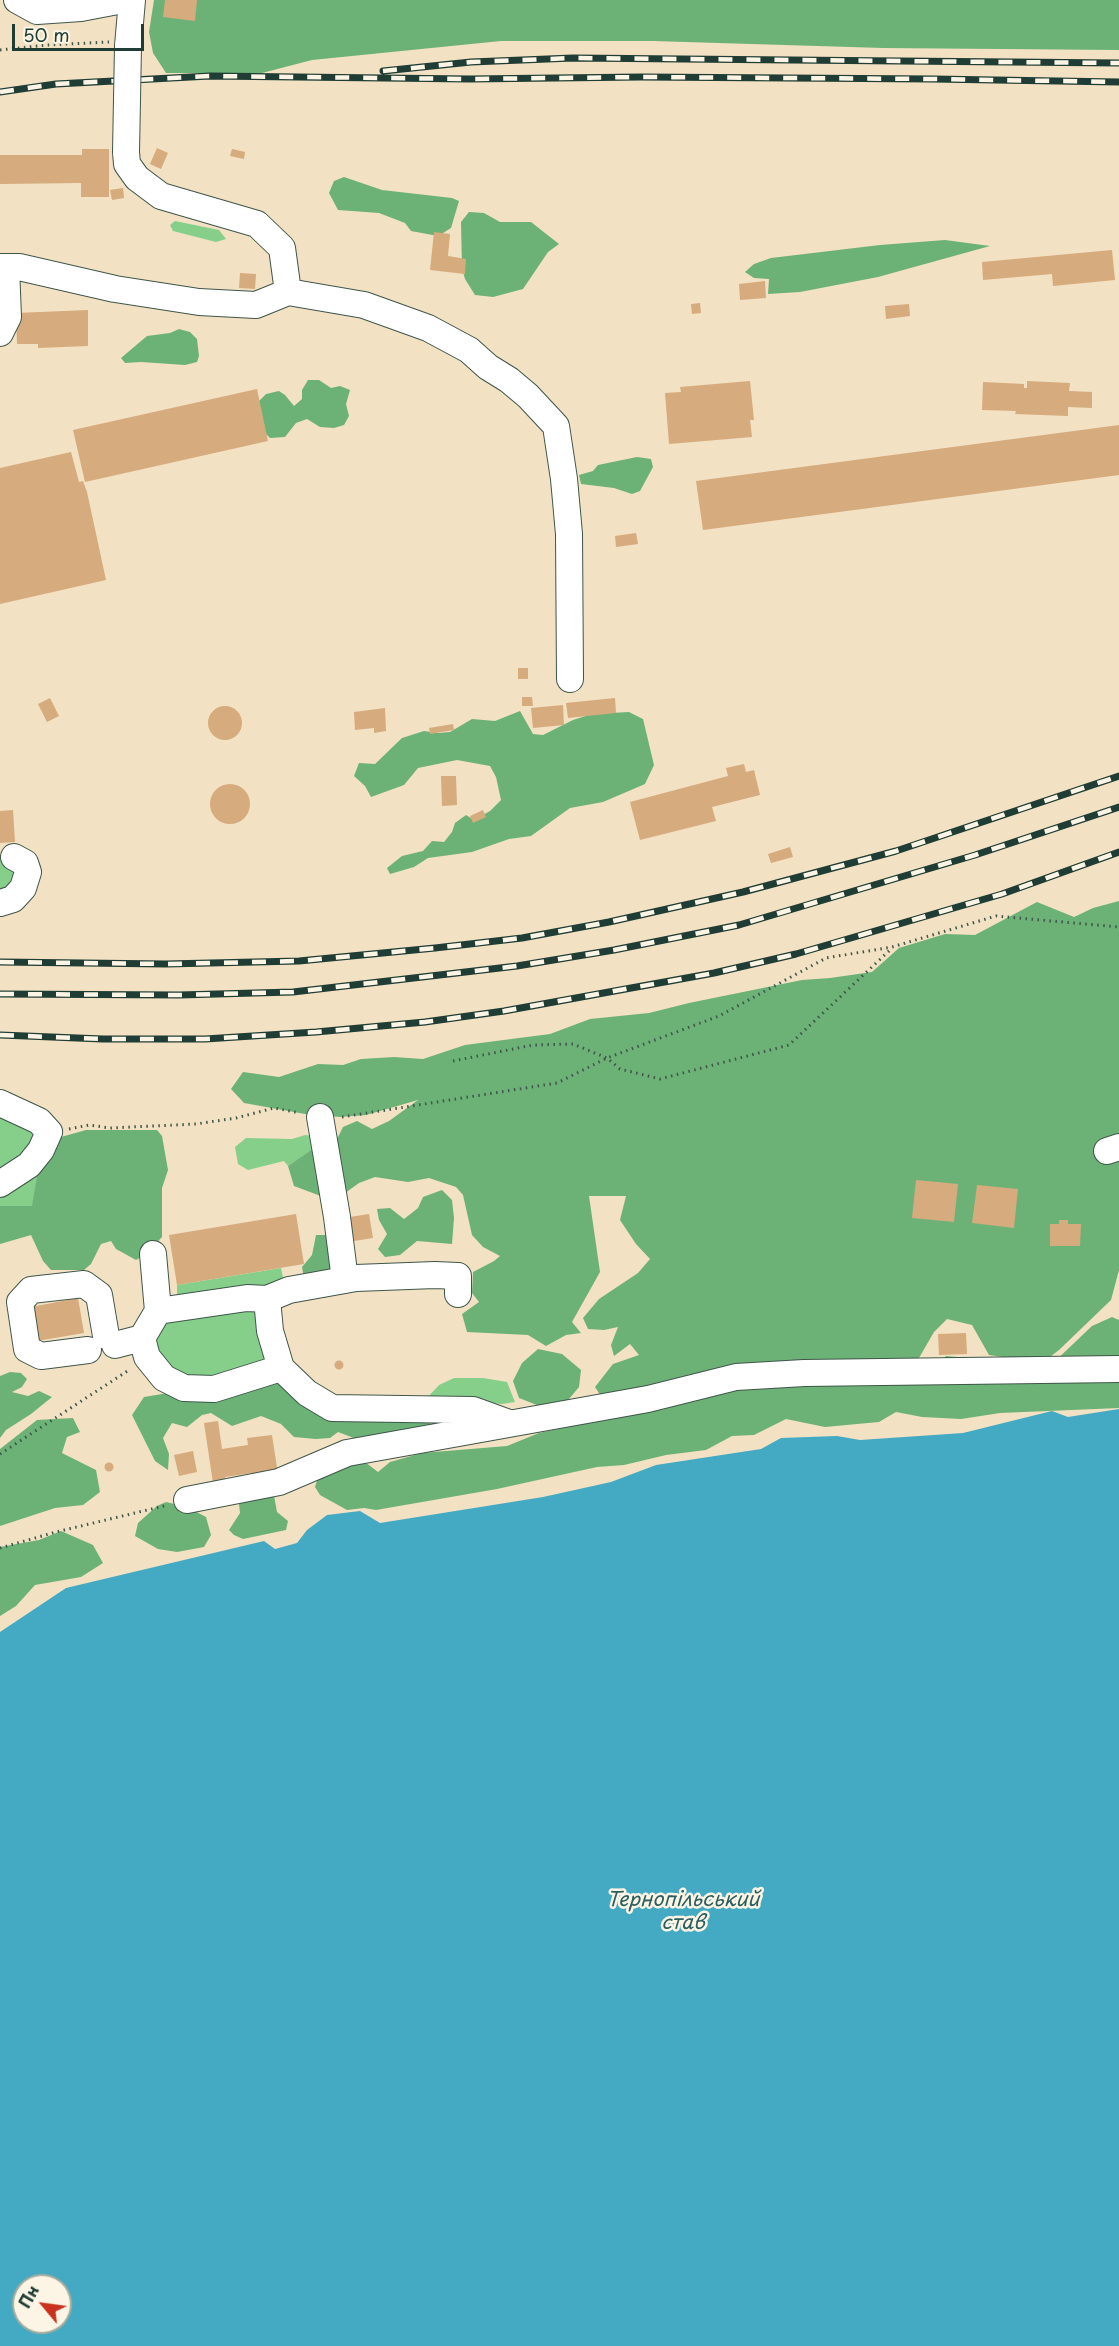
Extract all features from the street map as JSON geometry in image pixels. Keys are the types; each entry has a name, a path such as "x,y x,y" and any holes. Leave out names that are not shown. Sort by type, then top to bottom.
{"lane":[{"path":"17,0 37,11 81,8 123,0"},
{"path":"132,0 128,44 127,164 137,178 161,196 257,224 282,248 288,292"},
{"path":"0,333 8,317 3,267 19,267 115,289 199,302 256,305 288,292 364,305 428,328 469,350 528,396 556,426 564,479 568,534 570,679"},
{"path":"0,903 13,899 23,888 28,872 25,863 14,857"},
{"path":"0,1104 39,1121 49,1132 41,1150 29,1165 0,1184"},
{"path":"320,1117 345,1280"},
{"path":"145,1348 158,1311 153,1254"},
{"path":"158,1311 247,1298 267,1299 289,1290 345,1280 458,1276 458,1294"},
{"path":"267,1299 270,1331 281,1368 307,1393 332,1408 473,1410 509,1423"},
{"path":"103,1344 145,1348"},
{"path":"145,1348 164,1378 184,1388 214,1389 281,1368"},
{"path":"187,1500 279,1482 347,1454 648,1399 736,1377 804,1373 1119,1369"}],"path":[{"path":"0,50 47,45 128,44"},
{"path":"49,1132 89,1125 110,1128 196,1124 236,1118 274,1108 330,1119 557,1083 607,1058 719,1016 826,958 892,947 996,916 1119,927"},
{"path":"453,1061 533,1045 573,1044 607,1058 620,1069 660,1079 789,1045 892,947"},
{"path":"0,1454 145,1348"},
{"path":"0,1548 187,1500"}],"green space":[{"path":"154,0 1119,0 1119,50 883,48 653,41 501,41 312,60 262,73 166,73 153,53 149,32"},
{"path":"344,177 382,190 452,198 459,201 451,228 438,236 411,231 405,223 379,213 338,210 329,193 334,181"},
{"path":"469,212 484,213 500,222 531,222 559,244 548,252 523,289 493,297 475,295 465,279 462,268 461,222"},
{"path":"175,221 219,230 226,239 216,242 173,231 170,225"},
{"path":"945,240 990,246 878,277 800,292 768,294 769,279 754,278 745,272 754,264 771,258"},
{"path":"179,329 190,332 197,339 199,356 197,362 185,365 125,363 121,358 147,336 170,333"},
{"path":"308,380 319,380 331,388 340,386 350,390 346,404 349,416 344,425 334,428 320,427 307,419 296,423 285,437 270,438 260,428 257,403 266,394 279,391 294,406 302,399 302,390"},
{"path":"637,457 651,459 653,467 640,491 632,494 614,488 581,484 579,475 593,471 598,465"},
{"path":"520,711 533,734 543,735 573,720 592,714 629,712 643,719 654,765 645,784 603,802 570,808 531,836 509,839 472,852 428,858 414,867 390,874 387,868 402,856 423,851 432,841 444,842 452,832 455,823 466,815 474,820 490,811 501,800 496,777 490,766 457,760 418,768 404,785 371,797 365,786 354,776 359,763 375,764 402,738 424,731 450,732 472,719 495,721"},
{"path":"0,859 13,864 21,877 0,893"},
{"path":"1119,901 1119,1270 1111,1300 1059,1350 1038,1366 1023,1360 989,1355 972,1325 947,1319 934,1332 916,1363 792,1365 774,1361 746,1365 607,1405 595,1387 613,1364 639,1355 630,1344 614,1356 611,1345 618,1327 604,1330 588,1329 583,1318 599,1299 638,1273 650,1259 636,1244 620,1220 626,1196 589,1196 600,1272 572,1322 581,1333 566,1335 546,1346 528,1335 467,1332 462,1314 479,1302 472,1293 473,1272 500,1256 483,1247 472,1235 463,1195 456,1187 429,1178 408,1182 375,1177 359,1183 334,1201 294,1186 288,1166 310,1151 335,1143 343,1127 357,1121 372,1129 389,1121 418,1100 366,1115 340,1117 305,1114 244,1103 231,1089 243,1072 279,1077 318,1064 343,1065 361,1059 394,1057 423,1059 465,1045 550,1034 590,1019 649,1013 802,980 872,972 899,948 945,934 975,935 1037,902 1074,917 1093,908"},
{"path":"0,1109 27,1125 32,1134 33,1144 0,1178"},
{"path":"86,1130 157,1130 162,1136 168,1170 162,1188 162,1237 145,1255 136,1260 116,1249 111,1241 101,1244 91,1264 84,1270 51,1270 43,1261 31,1235 0,1244 0,1206 32,1206 40,1159 47,1146 61,1137"},
{"path":"305,1135 315,1136 315,1149 288,1166 284,1161 248,1170 238,1164 235,1147 246,1138 292,1139"},
{"path":"40,1159 33,1206 0,1206 0,1189"},
{"path":"442,1190 452,1200 454,1218 452,1244 417,1241 400,1255 385,1257 378,1249 387,1234 379,1220 377,1209 390,1208 404,1219 418,1208 423,1197"},
{"path":"316,1235 331,1235 341,1287 339,1294 324,1298 305,1284 302,1267 312,1255"},
{"path":"281,1268 285,1287 177,1298 177,1285"},
{"path":"259,1308 272,1358 199,1385 157,1367 155,1330 162,1320"},
{"path":"1112,1317 1119,1320 1119,1408 1000,1413 961,1419 922,1417 896,1412 879,1422 825,1427 786,1419 754,1435 732,1436 706,1450 666,1455 624,1465 597,1467 497,1489 376,1510 364,1508 347,1510 320,1495 315,1487 320,1471 361,1459 378,1472 390,1462 422,1453 507,1446 539,1433 608,1418 696,1385 927,1375 946,1356 1051,1365 1092,1326"},
{"path":"538,1349 562,1354 581,1370 579,1387 564,1405 542,1407 519,1398 513,1381 522,1363"},
{"path":"268,1364 315,1402 429,1409 430,1425 359,1440 338,1432 330,1438 316,1439 294,1437 281,1424 261,1416 232,1426 211,1413 202,1415 187,1427 172,1423 163,1438 169,1454 168,1470 155,1461 132,1415 144,1397 168,1393"},
{"path":"10,1372 21,1373 27,1379 22,1387 12,1392 28,1396 39,1391 52,1397 6,1430 0,1438 0,1376"},
{"path":"454,1378 483,1378 507,1382 515,1402 502,1404 428,1397 439,1385"},
{"path":"73,1418 80,1432 67,1437 62,1453 96,1470 100,1492 83,1505 55,1508 0,1526 0,1449 37,1420"},
{"path":"273,1490 277,1512 288,1521 286,1530 243,1539 234,1535 229,1530 240,1513 238,1495"},
{"path":"166,1502 187,1507 206,1517 211,1535 204,1547 177,1552 158,1549 135,1536 138,1523 157,1506"},
{"path":"61,1531 93,1545 103,1563 81,1577 35,1585 16,1606 0,1616 0,1547 39,1540"}],"water":[{"name":"Тернопільський став","path":"1119,1409 1119,2346 0,2346 0,1632 66,1588 264,1541 275,1549 297,1543 307,1530 327,1515 360,1511 380,1523 543,1497 611,1482 656,1465 761,1449 781,1438 837,1436 860,1440 963,1433 1052,1411 1068,1417"}],"building":[{"path":"165,0 197,0 195,21 163,17"},
{"path":"157,148 168,153 161,169 150,164"},
{"path":"82,149 109,149 109,197 81,197 81,183 0,184 0,155 82,155"},
{"path":"232,149 245,152 244,159 230,156"},
{"path":"123,188 124,198 112,200 110,190"},
{"path":"434,232 450,234 448,256 466,259 465,274 430,270"},
{"path":"1112,250 1115,280 1053,286 1052,274 983,280 982,262"},
{"path":"240,273 256,274 255,289 239,288"},
{"path":"765,281 766,298 740,300 739,284"},
{"path":"700,303 701,313 692,314 691,304"},
{"path":"909,304 910,316 886,319 885,306"},
{"path":"88,310 88,346 38,348 38,344 17,344 16,313"},
{"path":"750,381 754,420 750,420 752,437 669,444 665,393 681,392 680,387"},
{"path":"1027,381 1070,383 1069,391 1092,392 1092,408 1068,407 1068,416 982,410 983,382 1024,384 1024,388 1027,388"},
{"path":"257,389 268,441 85,482 73,430"},
{"path":"1119,425 1119,475 703,530 696,481"},
{"path":"71,452 79,482 83,481 87,492 106,580 0,604 0,468"},
{"path":"636,533 638,544 616,547 615,536"},
{"path":"518,668 528,668 528,679 518,679"},
{"path":"522,697 532,697 533,706 522,706"},
{"path":"50,698 59,716 47,722 38,704"},
{"path":"615,698 616,713 568,718 566,703"},
{"path":"563,705 564,725 533,728 531,708"},
{"path":"225,706 237,711 242,723 237,735 225,740 213,735 208,723 213,711"},
{"path":"385,708 386,731 374,733 374,728 355,730 354,712"},
{"path":"453,724 454,730 430,734 429,728"},
{"path":"744,764 746,772 754,770 760,795 712,807 716,821 640,840 630,802 728,776 726,768"},
{"path":"441,776 456,776 457,805 442,806"},
{"path":"230,784 238,785 244,790 249,796 249,812 244,818 238,823 230,824 222,823 216,818 211,812 210,804 211,796 216,790 222,785"},
{"path":"13,810 15,842 0,843 0,811"},
{"path":"483,810 486,817 473,823 470,816"},
{"path":"790,847 793,857 771,863 768,854"},
{"path":"916,1180 958,1184 954,1222 912,1218"},
{"path":"977,1185 1018,1189 1014,1228 972,1223"},
{"path":"296,1214 304,1264 177,1285 169,1235"},
{"path":"369,1214 373,1238 354,1241 350,1217"},
{"path":"1059,1220 1068,1220 1068,1224 1081,1224 1080,1246 1050,1246 1050,1224 1059,1224"},
{"path":"78,1298 84,1333 37,1341 31,1307"},
{"path":"966,1333 967,1354 939,1355 938,1334"},
{"path":"339,1360 344,1365 339,1370 334,1365"},
{"path":"218,1421 222,1449 248,1445 247,1438 272,1435 278,1474 253,1478 252,1473 225,1477 226,1481 213,1483 204,1423"},
{"path":"193,1451 197,1472 179,1476 174,1455"},
{"path":"109,1462 114,1467 109,1472 104,1467"}],"railway":[{"path":"383,71 471,62 573,58 1119,63"},
{"path":"0,92 56,84 210,76 470,79 641,77 1119,82"},
{"path":"0,962 166,964 299,961 522,938 609,922 743,892 896,851 1119,776"},
{"path":"0,994 179,995 293,992 517,966 614,950 739,925 975,855 1119,807"},
{"path":"0,1035 103,1039 205,1039 425,1022 504,1011 714,973 796,954 1002,894 1119,852"}]}
